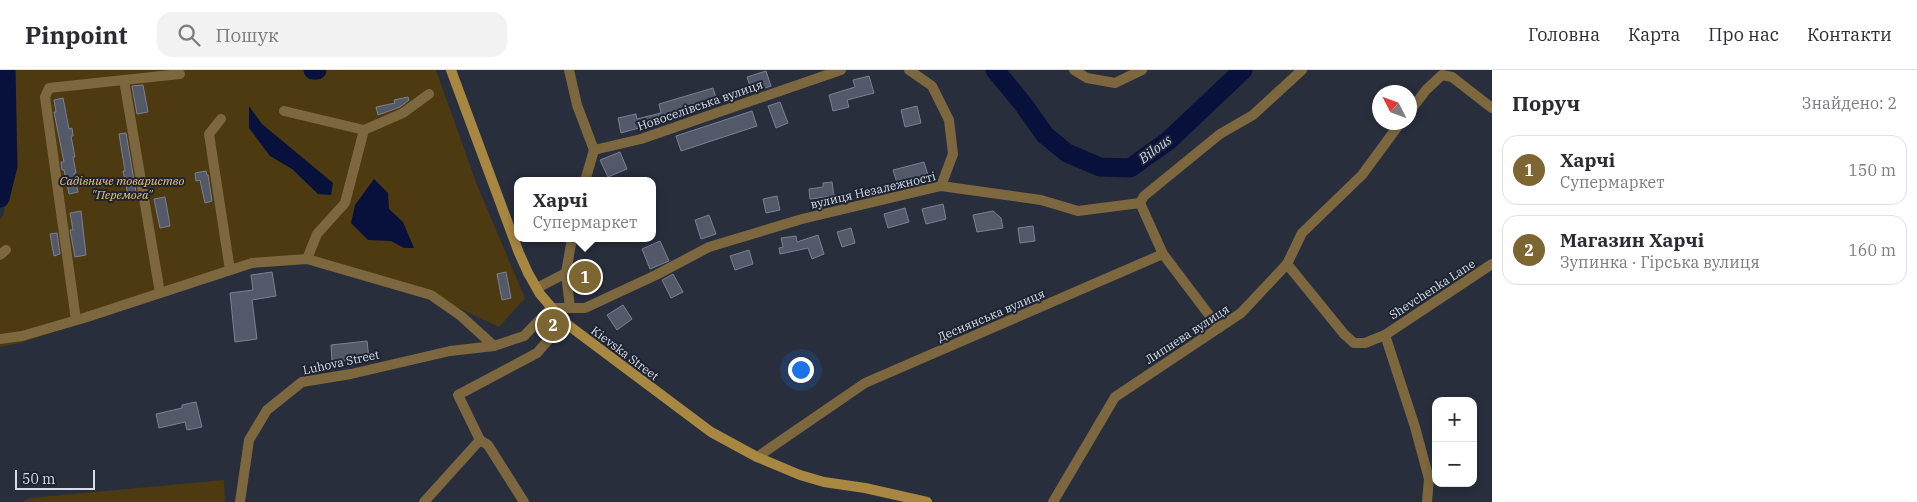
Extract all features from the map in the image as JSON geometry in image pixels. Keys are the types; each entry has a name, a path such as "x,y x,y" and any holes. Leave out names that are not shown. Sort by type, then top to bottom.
{"main road":[{"name":"Kievska Street","path":"451,70 514,240"},
{"name":"Kievska Street","path":"515,242 537,288 564,322 712,432 757,457 800,475 824,482 865,488 927,502"}],"street":[{"path":"569,70 577,105 594,150 586,177"},
{"name":"Новоселівська вулиця","path":"594,150 641,139 841,70"},
{"path":"909,70 932,86 949,120 953,154 940,186"},
{"path":"1074,70 1087,78 1115,83 1142,70"},
{"path":"1219,328 1163,254 1140,203 1144,196 1220,134 1253,115 1302,70"},
{"path":"76,320 45,96 49,88 180,74"},
{"path":"1417,102 1442,75 1452,77 1492,108"},
{"path":"124,80 160,293"},
{"path":"284,111 364,130 403,113 429,94"},
{"path":"221,119 209,134 230,270"},
{"path":"307,259 317,234 345,203 364,130"},
{"name":"Липнева вулиця","path":"1053,502 1115,397 1241,313 1287,264 1302,233 1362,175 1395,130"},
{"name":"вулиця Незалежності","path":"552,308 585,308 656,275 709,247 802,219 940,186 1041,200 1078,211 1140,203"},
{"path":"570,308 566,273 571,242"},
{"name":"Деснянська вулиця","path":"757,457 865,383 1163,254"},
{"path":"0,339 22,336 76,320 252,263 307,259 432,295 461,316 494,346"},
{"name":"Shevchenka Lane","path":"1287,264 1337,326 1354,343 1365,343 1385,335 1492,264"},
{"path":"537,288 566,273"},
{"name":"Luhova Street","path":"240,502 249,440 267,410 302,382 350,374 450,351 494,346 524,336 552,308"},
{"path":"524,502 488,446 480,440 458,395 537,352 564,322"},
{"path":"1385,335 1415,427 1429,479 1427,502"},
{"path":"424,502 480,440"}],"green space":[{"name":"Садівниче товариство \"Перемога\"","path":"10,70 436,70 477,185 525,298 499,327 431,295 280,257 20,343 0,347 0,220 4,214 10,116"},
{"path":"224,480 225,502 22,502 30,498"}],"shaded area":[{"path":"249,106 262,124 333,183 331,195 318,194 292,169 270,156 249,128"},
{"path":"374,179 388,193 389,209 403,222 414,248 404,248 391,241 368,240 351,223 355,205"}],"building":[{"path":"766,71 771,86 752,92 747,77"},
{"path":"869,76 874,93 847,100 849,107 833,111 829,95 855,87 853,80"},
{"path":"143,85 148,112 137,114 132,86"},
{"path":"713,88 718,104 689,112 687,108 672,112 674,118 621,133 618,118 636,114 637,119 661,113 659,104"},
{"path":"408,97 409,100 400,107 378,115 376,107 395,103 394,100"},
{"path":"63,98 69,129 72,128 73,136 71,136 76,173 74,173 78,192 69,194 64,170 62,170 61,162 64,162 54,112 56,112 54,100"},
{"path":"780,102 788,123 776,128 768,106"},
{"path":"917,106 921,123 905,127 901,110"},
{"path":"752,111 757,126 681,151 676,136"},
{"path":"126,133 137,198 129,200 123,171 125,171 119,134"},
{"path":"620,152 627,169 608,177 600,160"},
{"path":"924,162 928,175 897,183 893,170"},
{"path":"206,171 212,201 205,203 200,180 196,181 195,173"},
{"path":"832,182 834,196 810,199 809,189 823,187 823,183"},
{"path":"777,196 780,210 766,213 763,199"},
{"path":"165,197 170,226 160,228 154,199"},
{"path":"943,204 946,219 926,224 922,209"},
{"path":"905,208 909,222 888,228 884,214"},
{"path":"81,211 86,255 75,257 70,230 73,230 70,213"},
{"path":"993,211 1001,218 1003,228 977,232 973,215"},
{"path":"709,215 716,234 701,239 695,220"},
{"path":"1033,226 1035,241 1020,243 1018,228"},
{"path":"851,228 855,243 842,247 837,232"},
{"path":"57,233 60,254 54,256 50,234"},
{"path":"818,235 824,254 812,259 808,248 780,254 779,248 783,247 781,238 796,236 797,242"},
{"path":"660,241 669,261 650,269 642,249"},
{"path":"749,250 753,264 735,270 730,256"},
{"path":"272,272 276,296 252,300 257,339 235,342 230,293 253,290 251,275"},
{"path":"506,272 511,298 502,300 497,274"},
{"path":"581,272 589,272 589,291 575,291 574,283 581,282"},
{"path":"673,274 683,292 671,298 662,280"},
{"path":"623,305 632,319 617,330 607,315"},
{"path":"367,341 369,358 332,362 331,345"},
{"path":"196,402 202,427 187,430 185,422 159,428 156,414 182,408 182,405"}],"waterway":[{"name":"Bilous","path":"0,198 8,166 6,70"},
{"name":"Bilous","path":"995,70 1045,135 1067,153 1100,167 1130,168 1168,141 1243,70"}],"place":[{"name":"Харчі","path":"585,277"},
{"name":"Магазин Харчі","path":"553,325"}]}
